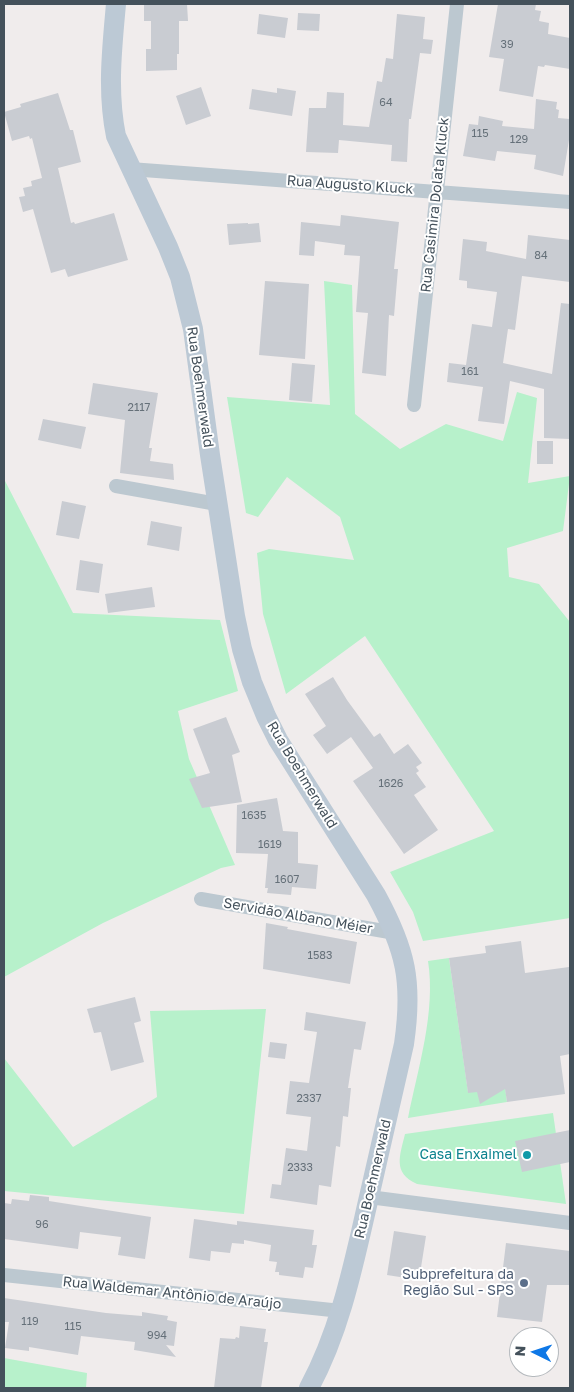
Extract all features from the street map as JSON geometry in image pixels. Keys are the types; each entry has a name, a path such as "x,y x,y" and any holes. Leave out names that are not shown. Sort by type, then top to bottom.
{"main road":[{"name":"Rua Boehmerwald","path":"116,4 111,67 112,117 116,136 130,169 168,247 180,277 193,329 235,616 242,649 252,682 266,716 290,760 376,895 395,933 403,956 408,984 408,1016 404,1044 369,1197 341,1311 313,1388"}],"street":[{"name":"Rua Casimira Dolata Kluck","path":"414,406 456,4"},
{"name":"Rua Augusto Kluck","path":"130,169 570,202"},
{"path":"116,486 218,504"},
{"name":"Servidão Albano Méier","path":"201,899 395,933"},
{"path":"369,1197 570,1223"},
{"name":"Rua Waldemar Antônio de Araújo","path":"4,1275 341,1311"}],"green space":[{"path":"324,281 352,285 355,414 400,449 446,424 503,441 517,392 537,398 528,483 570,476 563,531 507,548 509,577 539,584 570,622 570,918 423,941 413,912 390,872 494,831 365,636 286,694 263,614 257,553 269,549 354,560 340,517 287,477 258,517 246,513 227,397 330,405"},
{"path":"4,479 73,613 220,620 238,691 178,711 189,759 235,865 221,868 103,923 4,977"},
{"path":"449,958 468,1092 505,1087 507,1102 408,1118 428,1020 430,980 428,961"},
{"path":"266,1009 244,1214 4,1191 4,1058 73,1147 157,1097 150,1011"},
{"path":"553,1113 566,1204 417,1184 409,1180 401,1169 400,1156 405,1134"},
{"path":"4,1358 87,1373 86,1388 4,1388"}],"building":[{"path":"144,4 187,4 188,21 179,21 177,70 146,71 146,49 151,49 151,21 144,21"},
{"path":"498,4 536,4 535,10 541,11 539,21 549,23 548,34 570,38 570,69 545,65 544,67 538,66 533,97 499,91 504,59 489,57"},
{"path":"298,13 320,14 319,31 297,30"},
{"path":"259,14 288,18 285,38 257,34"},
{"path":"397,14 425,17 423,39 433,40 431,54 420,53 411,119 409,119 407,162 391,161 392,145 339,140 338,153 306,152 309,108 326,108 327,92 344,93 343,125 369,127 377,81 382,82 386,58 393,59"},
{"path":"201,87 211,116 186,125 176,96"},
{"path":"277,88 296,91 292,116 249,109 252,89 277,93"},
{"path":"58,93 70,130 73,130 81,162 58,168 71,223 74,222 75,224 114,213 128,260 68,277 65,269 51,273 33,209 23,212 19,197 25,196 23,188 32,186 31,181 42,178 32,138 30,139 29,136 12,141 4,112 21,107 20,104"},
{"path":"536,99 557,102 558,118 570,119 570,134 563,176 534,169 536,155 497,151 495,161 463,156 469,124 478,125 479,116 503,121 502,126 534,129"},
{"path":"341,215 399,222 394,269 398,269 394,316 389,315 386,376 362,373 368,313 356,312 360,256 344,255 345,245 315,241 314,256 299,255 301,222 340,226"},
{"path":"259,223 261,242 229,245 227,224"},
{"path":"528,235 570,240 570,282 522,276 515,330 508,329 503,363 552,374 561,303 570,304 570,439 544,438 544,389 510,381 504,424 478,421 483,387 447,382 449,363 466,365 472,324 492,327 497,292 467,288 467,281 459,280 463,239 487,242 486,251 526,259"},
{"path":"265,281 309,284 305,359 259,355"},
{"path":"292,363 315,365 312,402 289,400"},
{"path":"93,383 158,393 149,448 152,448 150,461 173,464 174,480 120,473 125,420 88,414"},
{"path":"43,419 86,427 81,449 38,440"},
{"path":"537,441 553,441 553,464 537,464"},
{"path":"62,501 86,506 79,539 56,535"},
{"path":"151,521 182,527 179,551 147,545"},
{"path":"80,560 103,564 99,593 76,590"},
{"path":"152,587 155,607 108,613 105,594"},
{"path":"333,677 374,737 380,733 394,754 408,744 422,763 416,767 419,771 416,773 426,787 414,795 438,830 404,854 353,781 373,768 351,737 327,754 313,735 326,726 305,694"},
{"path":"226,717 240,752 232,755 242,802 202,808 189,779 210,773 193,729"},
{"path":"277,798 283,831 298,832 298,863 318,865 316,889 292,887 291,895 267,893 268,888 265,888 268,854 236,853 237,805"},
{"path":"266,923 288,927 287,929 357,942 350,984 263,969"},
{"path":"521,941 525,973 569,967 570,1054 560,1056 565,1094 507,1102 505,1089 480,1104 477,1092 468,1093 449,958 486,953 485,946"},
{"path":"135,997 141,1021 134,1023 144,1062 111,1071 101,1032 94,1033 87,1009"},
{"path":"306,1012 366,1022 361,1050 354,1049 348,1088 351,1088 348,1117 343,1116 340,1147 336,1146 331,1187 319,1185 317,1205 270,1198 272,1184 281,1185 286,1148 307,1151 311,1117 286,1114 290,1081 309,1083 317,1032 304,1030"},
{"path":"270,1042 287,1044 285,1059 268,1057"},
{"path":"570,1130 570,1162 522,1172 515,1141"},
{"path":"30,1195 49,1197 49,1201 151,1217 145,1259 118,1255 121,1237 80,1232 78,1249 4,1239 4,1203 11,1204 12,1199 29,1201"},
{"path":"194,1219 237,1225 237,1221 314,1230 312,1245 317,1245 313,1268 305,1267 303,1278 279,1275 279,1272 275,1272 277,1262 269,1261 271,1245 244,1240 244,1244 232,1243 230,1253 211,1251 210,1261 189,1258"},
{"path":"394,1231 426,1236 419,1280 387,1275"},
{"name":"Subprefeitura da Região Sul - SPS","path":"506,1243 570,1251 570,1285 547,1285 542,1322 497,1317"},
{"path":"4,1298 106,1313 142,1316 142,1312 168,1316 167,1320 177,1322 174,1346 166,1345 176,1357 134,1350 135,1342 81,1336 78,1355 29,1347 29,1351 5,1348 9,1322 4,1322"},
{"path":"240,1326 266,1329 264,1342 268,1342 261,1388 214,1388 220,1338 239,1338"}],"place":[{"name":"Casa Enxaimel","path":"527,1155"},
{"name":"Subprefeitura da Região Sul - SPS","path":"524,1283"}]}
